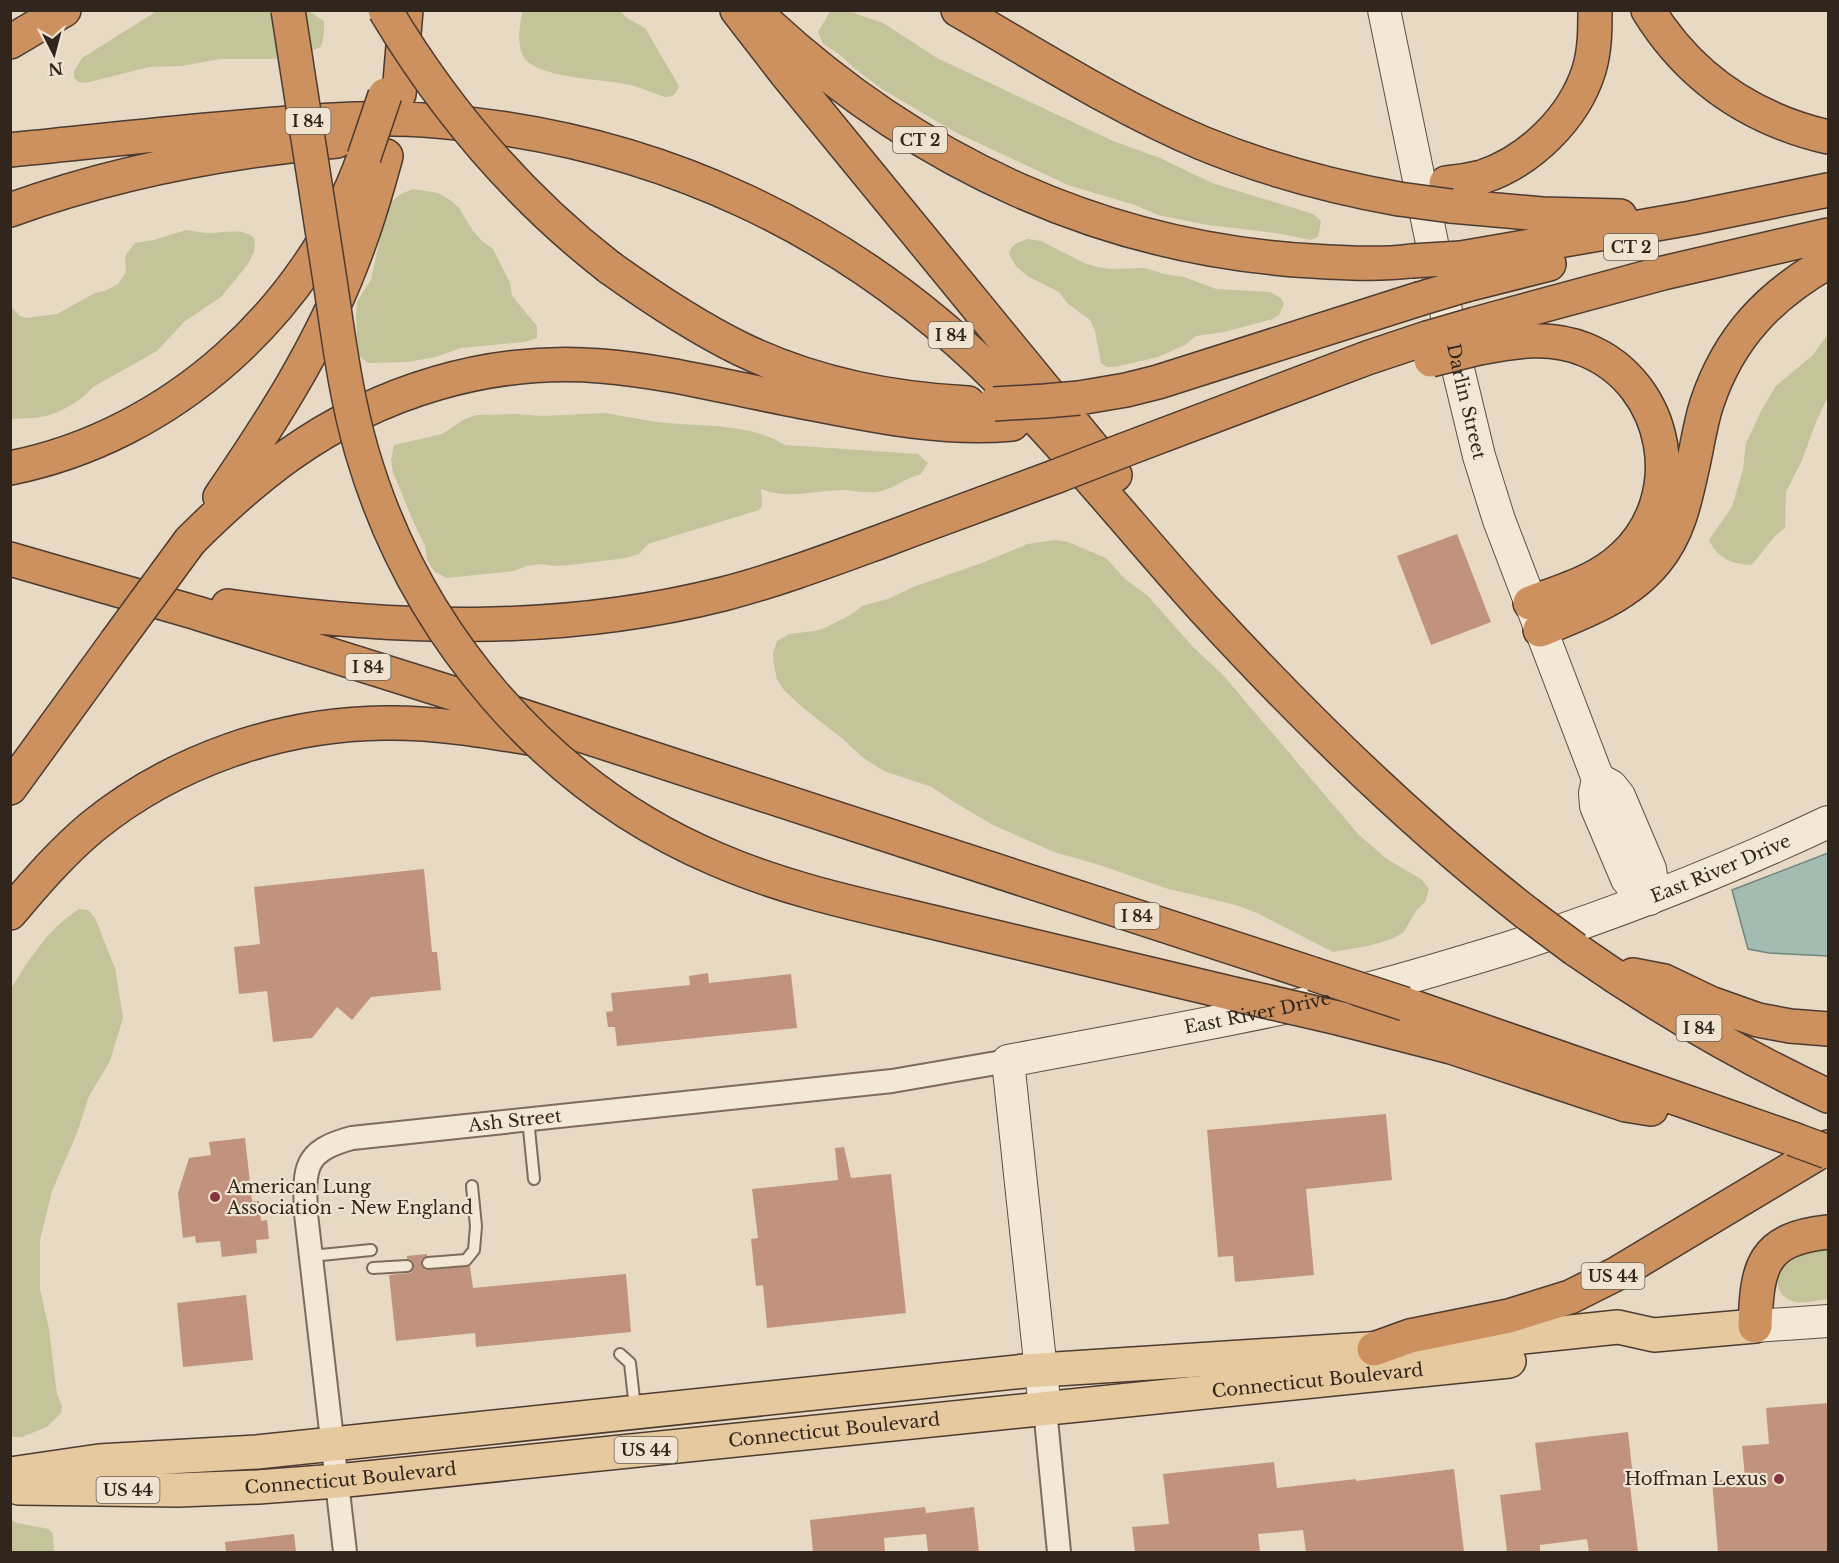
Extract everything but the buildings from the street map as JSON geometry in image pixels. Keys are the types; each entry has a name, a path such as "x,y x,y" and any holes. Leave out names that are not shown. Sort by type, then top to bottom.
{"highway":[{"path":"10,42 64,10"},
{"path":"288,10 344,370 359,440 374,490 393,536 419,588 450,639 497,699 549,751 611,800 653,828 697,851 762,878 823,896 1443,1045 1630,1106 1660,1110 1700,1107"},
{"path":"737,10 785,72 1149,517 1260,647 1277,673 1292,703"},
{"name":"CT 2","path":"754,10 820,70 891,121 968,167 1050,203 1098,220 1143,234 1220,251 1278,259 1327,262 1411,261 1464,271 1528,269 1599,253 1828,213"},
{"path":"958,10 1101,93 1191,138 1266,166 1310,179 1388,193 1448,195 1542,214 1691,218"},
{"path":"1448,195 1507,166 1532,149 1556,127 1572,106 1589,72 1594,47 1595,10"},
{"path":"1648,10 1682,56 1705,79 1723,92 1764,116 1828,137"},
{"path":"10,788 224,493 282,401 321,332 351,266 369,216 376,156 392,94 398,18"},
{"path":"398,18 426,75 483,147 543,211 609,267 659,302 743,350 782,366 835,382 885,393 944,401 1003,414"},
{"name":"I 84","path":"10,150 271,124 368,119 424,120 497,127 605,148 693,178 763,209 875,274 915,304 960,343 1009,390 1199,604 1292,703 1345,756 1486,881 1605,970 1715,1038 1828,1096"},
{"path":"10,210 85,186 151,170 229,155 320,142 419,138 605,148"},
{"path":"10,468 69,452 119,431 167,404 222,363 267,319 303,274 354,185 376,156"},
{"name":"CT 2","path":"1003,414 1049,420 1085,405 1135,400 1184,383 1286,341 1419,299 1464,271 1691,218 1828,190"},
{"path":"88,580 223,606 400,624 482,625 585,619 711,597 853,552 1232,408 1366,378 1429,349 1477,336 1633,280 1828,235"},
{"path":"1535,616 1576,615 1614,597 1643,576 1658,559 1673,536 1680,518 1702,417 1715,381 1725,362 1747,328 1767,305 1793,284 1828,262"},
{"path":"1477,336 1568,344 1595,354 1618,369 1639,390 1653,414 1661,439 1663,466 1660,494 1651,520 1637,542 1621,559 1535,616"},
{"path":"190,541 274,465 339,423 420,388 462,377 508,369 570,365 609,367 654,373 902,420 968,426 1003,414"},
{"name":"I 84","path":"10,559 88,580 291,642 1405,1004 1828,1152"},
{"path":"10,913 72,845 102,820 139,795 179,772 214,757 250,744 289,734 350,724 414,724 479,730 646,757"},
{"path":"1605,970 1664,981 1710,1003 1758,1020 1790,1026 1828,1029"},
{"name":"US 44","path":"1374,1349 1410,1336 1509,1316 1570,1298 1632,1266 1828,1147"},
{"path":"1755,1326 1759,1280 1764,1263 1771,1253 1779,1246 1796,1239 1828,1232"}],"main road":[{"name":"Connecticut Boulevard","path":"10,1488 178,1490 246,1488 337,1481 1616,1350 1654,1335 1755,1326"},
{"name":"Connecticut Boulevard","path":"10,1474 99,1461 257,1452 1041,1370 1476,1342 1618,1327 1654,1335"}],"street":[{"name":"Darlin Street","path":"1384,10 1458,369 1479,456 1498,520 1598,779 1611,786 1619,796 1641,848 1651,876 1649,899"},
{"name":"East River Drive","path":"1008,1061 1219,1021 1351,993 1407,978 1531,940 1649,899 1755,856 1828,822"},
{"name":"Ash Street","path":"345,1552 311,1256 305,1182 310,1162 328,1145 352,1138 892,1081 1008,1061"},
{"path":"1008,1061 1059,1552"},
{"path":"1755,1326 1828,1321"}],"lane":[{"path":"528,1119 534,1179"},
{"path":"428,1263 466,1260 474,1250 476,1226 472,1186"},
{"path":"311,1256 370,1250"},
{"path":"373,1268 407,1266"},
{"path":"620,1354 630,1364 636,1412"}],"green space":[{"path":"831,10 848,11 883,23 937,58 1113,141 1160,158 1212,183 1313,214 1321,221 1318,237 1310,240 1158,215 1135,205 1068,185 955,132 882,89 823,44 818,32"},
{"path":"157,11 309,11 324,21 324,34 321,47 303,54 272,59 220,59 182,66 149,67 86,83 74,78 74,71 82,58"},
{"path":"523,11 620,11 627,18 645,28 679,86 678,89 672,96 665,97 630,85 572,77 534,66 526,60 521,50 520,22"},
{"path":"413,189 438,193 459,208 473,231 493,249 510,283 512,296 537,326 537,338 524,342 461,348 436,357 408,362 368,363 358,355 357,302 371,279 386,213 391,202 401,194"},
{"path":"186,230 208,233 245,233 255,239 254,252 248,264 221,297 185,321 157,351 93,387 79,400 61,411 40,417 11,419 11,307 20,316 26,318 57,314 95,293 118,284 126,272 127,253 135,243"},
{"path":"1028,239 1041,241 1084,263 1097,267 1145,268 1184,277 1216,289 1270,292 1281,298 1284,304 1279,315 1273,319 1224,332 1196,336 1185,345 1158,357 1107,367 1101,363 1095,331 1090,320 1067,303 1059,292 1027,276 1016,266 1009,254 1010,250 1016,244"},
{"path":"1828,334 1828,396 1802,460 1786,492 1785,528 1775,536 1751,565 1726,559 1716,551 1709,540 1732,507 1743,469 1746,443 1776,386 1813,355"},
{"path":"605,413 657,422 739,429 755,432 785,445 918,454 928,463 921,474 877,492 845,490 782,494 761,489 762,506 759,510 648,544 639,554 626,558 556,566 541,564 526,566 514,571 446,578 434,571 427,560 425,546 393,472 391,459 394,445 442,434 465,419 477,415 542,416"},
{"path":"1055,540 1068,542 1106,558 1125,579 1148,596 1193,647 1223,675 1358,834 1387,859 1421,879 1429,889 1425,902 1416,911 1403,933 1368,946 1333,952 1259,914 1236,905 1165,888 1054,852 993,825 932,787 884,771 862,757 803,708 784,690 777,679 773,653 777,641 789,634 827,627 862,606 888,599 913,587 1028,544"},
{"path":"79,909 88,910 95,918 115,968 123,1018 110,1061 89,1096 77,1133 52,1191 40,1240 40,1289 49,1329 57,1394 62,1406 61,1413 47,1427 22,1437 11,1437 11,989 49,935"},
{"path":"1828,1248 1828,1299 1796,1302 1782,1295 1777,1282 1785,1262 1801,1253"},
{"path":"10,1519 17,1523 49,1529 53,1534 54,1552 11,1552"}],"shaded area":[{"path":"1828,853 1828,956 1769,953 1748,949 1732,890"}],"place":[{"name":"American Lung Association - New England","path":"215,1197"},
{"name":"Hoffman Lexus","path":"1779,1479"}]}
